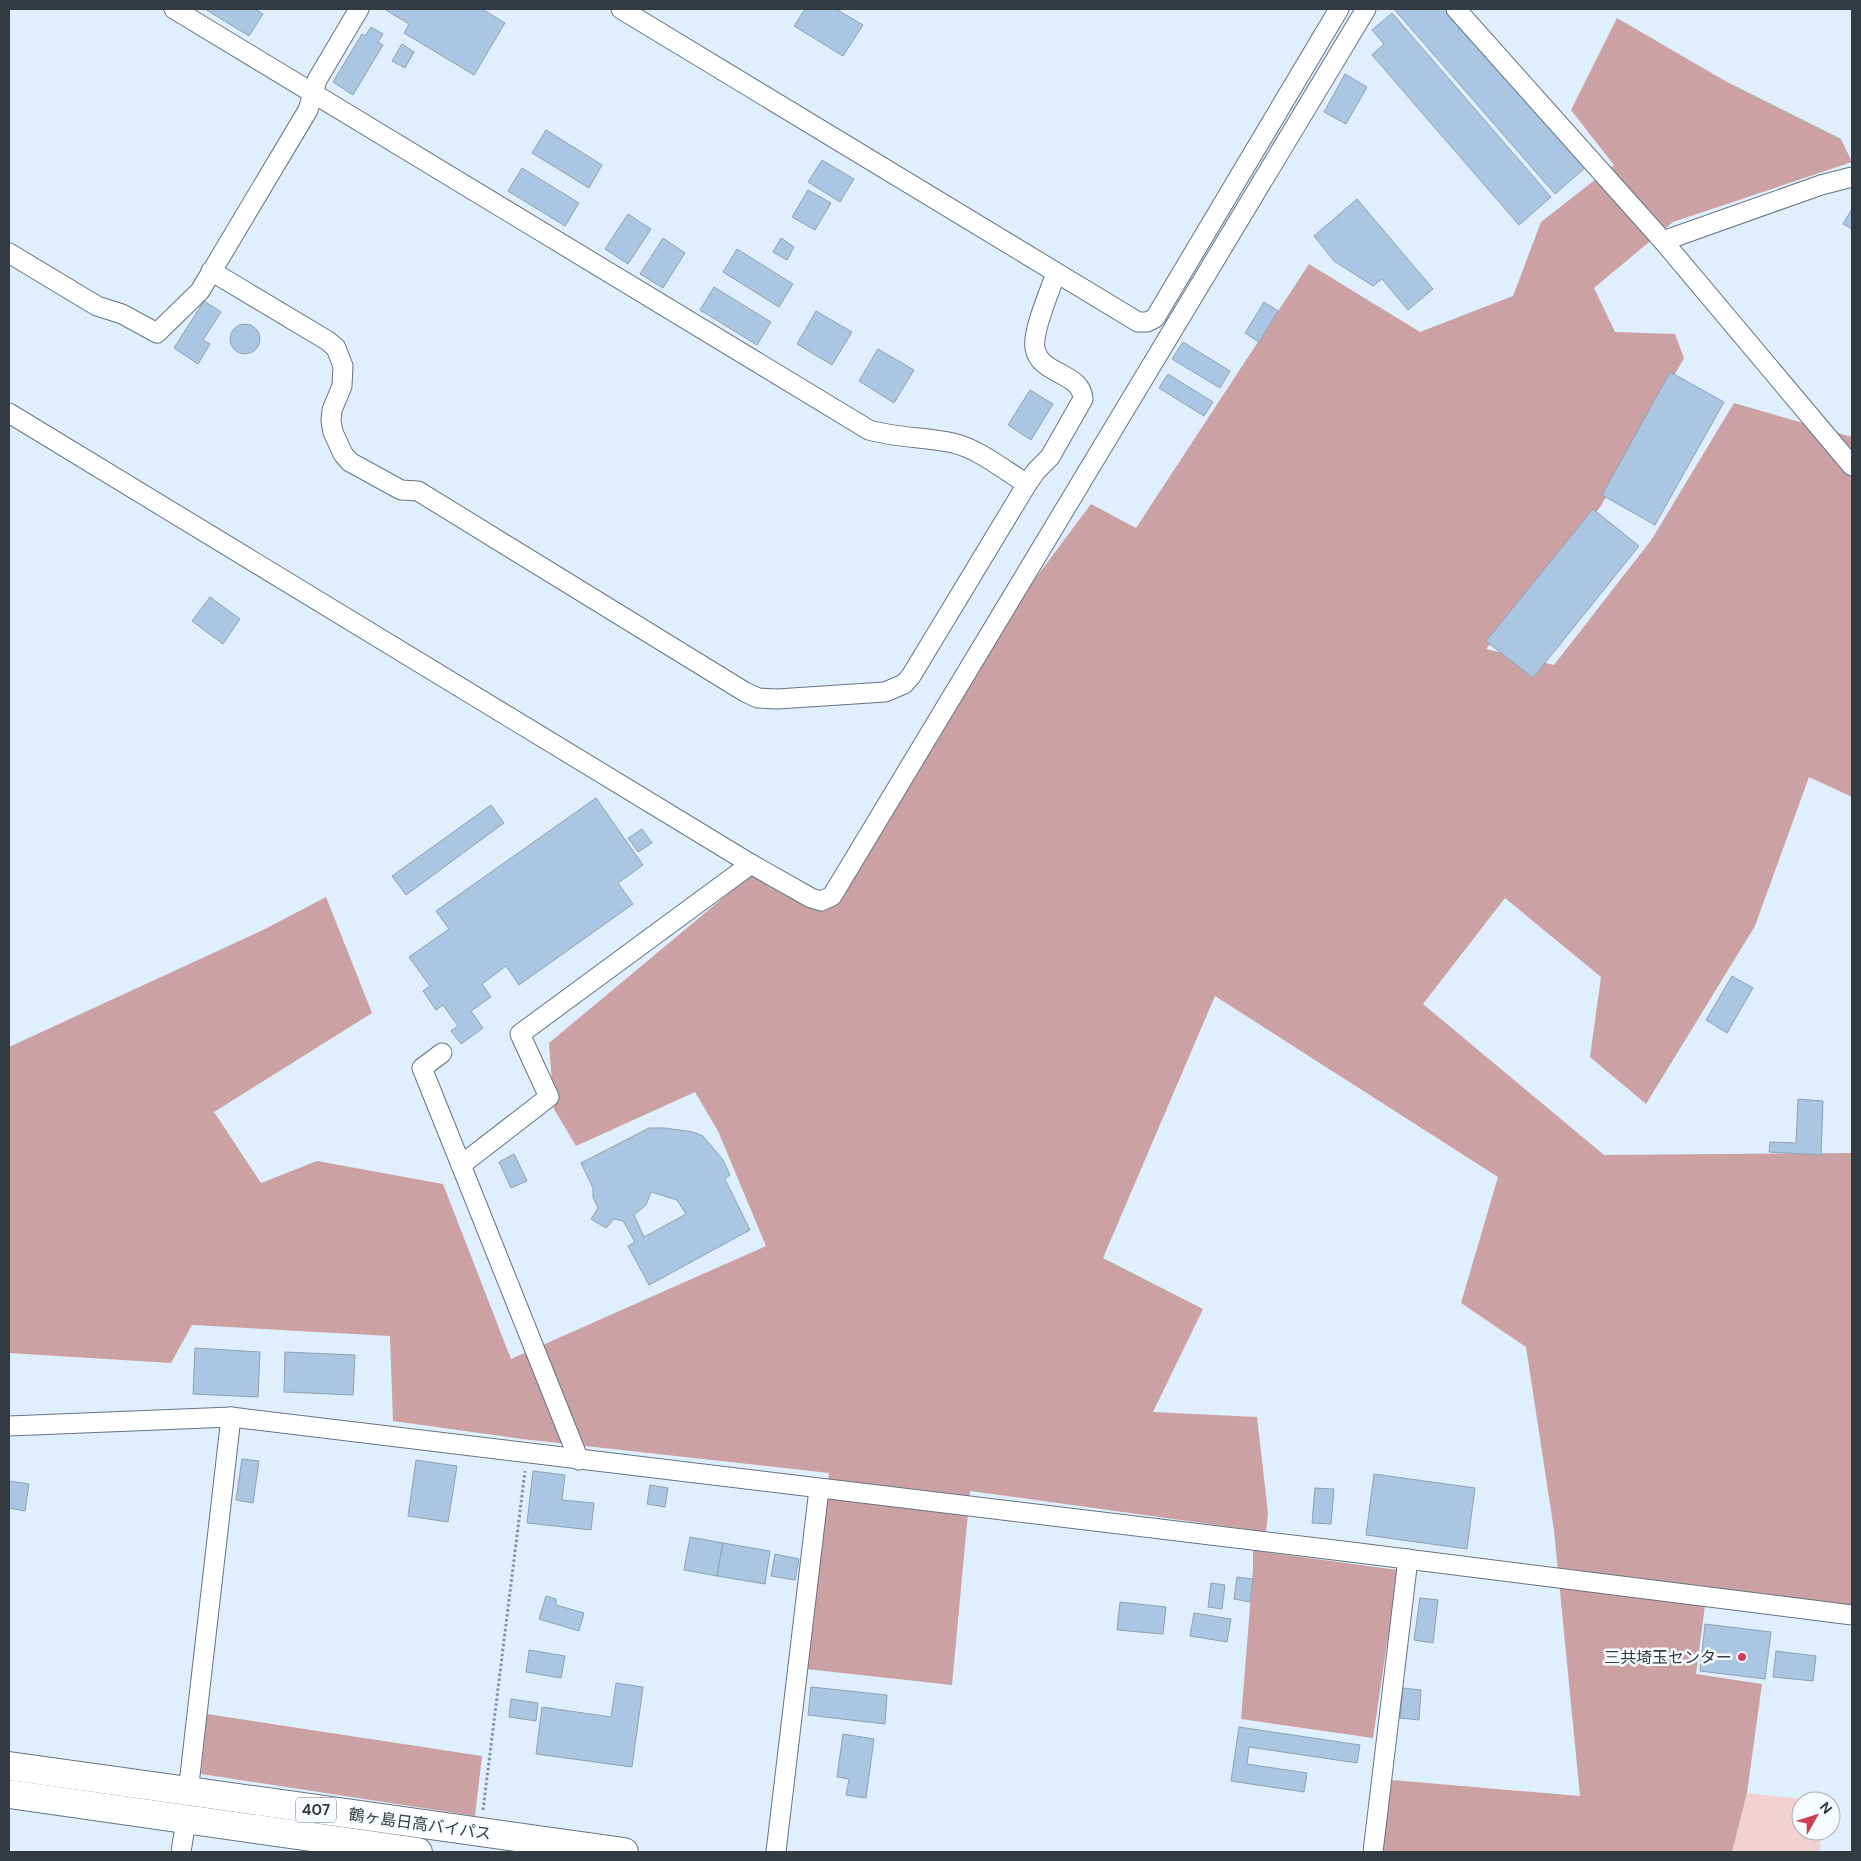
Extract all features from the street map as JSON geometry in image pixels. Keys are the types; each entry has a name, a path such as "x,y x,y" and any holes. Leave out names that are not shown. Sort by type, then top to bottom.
{"highway":[{"name":"鶴ヶ島日高バイパス","path":"9,1766 624,1852"},
{"name":"鶴ヶ島日高バイパス","path":"9,1794 418,1852"}],"street":[{"path":"174,9 870,430 885,434 954,443 972,450 1027,484"},
{"path":"9,253 97,306 122,314 157,333 200,291 308,110 317,80 359,9"},
{"path":"622,9 1138,322 1147,322 1155,318 1339,9"},
{"path":"9,414 752,864 811,898 821,901 832,896 1366,9"},
{"path":"1456,9 1663,241 1852,466"},
{"path":"1663,241 1822,185 1852,177"},
{"path":"211,271 328,341 336,348 344,366 344,376 332,410 332,432 350,462 401,490 418,491 745,692 758,698 777,699 885,692 904,684 911,676 1027,484 1036,471 1050,457 1083,399 1078,385 1044,364 1038,357 1035,348 1035,336 1056,273"},
{"path":"461,1165 549,1097 520,1034 752,864"},
{"path":"442,1053 422,1068 579,1460"},
{"path":"9,1426 231,1418 1408,1559 1852,1615"},
{"path":"188,1792 231,1418"},
{"path":"776,1852 818,1489"},
{"path":"1373,1852 1408,1559"},
{"path":"182,1852 186,1820"}],"path":[{"path":"480,1832 527,1454"}],"shaded area":[{"path":"1617,18 1727,82 1841,139 1852,162 1673,222 1594,288 1615,332 1675,334 1684,358 1601,506 1486,649 1554,665 1652,539 1734,403 1852,437 1852,797 1809,777 1755,926 1646,1104 1590,1057 1601,977 1505,898 1423,1004 1604,1155 1852,1153 1852,1606 1707,1590 1696,1674 1762,1684 1747,1793 1732,1852 1381,1852 1392,1780 1580,1796 1554,1530 1526,1347 1461,1303 1498,1177 1215,996 1103,1258 1203,1309 1153,1412 1257,1417 1268,1513 1264,1552 1398,1570 1373,1738 1241,1719 1253,1569 1253,1530 970,1491 952,1685 806,1669 829,1473 522,1439 393,1421 390,1336 192,1325 171,1363 9,1353 9,1047 263,930 326,897 372,1013 214,1112 261,1183 317,1161 443,1184 511,1359 766,1246 718,1131 695,1092 576,1146 554,1109 549,1043 753,873 826,911 1020,599 1091,504 1136,528 1309,264 1420,332 1513,296 1541,222 1614,165 1571,110"},
{"path":"207,1714 482,1756 475,1816 201,1774"},
{"path":"1747,1793 1791,1798 1791,1841 1821,1841 1820,1852 1732,1852"}],"building":[{"path":"205,9 255,9 263,14 249,36"},
{"path":"384,9 482,9 505,23 474,75 404,33 409,24"},
{"path":"805,9 836,9 863,25 843,56 794,26"},
{"path":"1394,9 1447,9 1586,167 1555,194"},
{"path":"1392,13 1551,197 1519,225 1372,55 1384,44 1372,30"},
{"path":"371,27 383,34 378,42 383,45 353,95 333,82 362,34 365,36"},
{"path":"402,44 414,52 405,68 392,61"},
{"path":"1345,74 1367,87 1346,124 1324,112"},
{"path":"546,130 602,165 589,188 532,153"},
{"path":"822,160 854,179 840,202 808,182"},
{"path":"522,168 579,203 565,226 508,191"},
{"path":"808,190 831,203 815,230 792,217"},
{"path":"1357,199 1433,289 1408,310 1382,279 1373,286 1334,261 1314,236"},
{"path":"1852,209 1852,229 1843,224"},
{"path":"628,214 651,229 628,264 605,249"},
{"path":"663,238 685,253 663,288 640,274"},
{"path":"781,238 794,247 787,260 773,252"},
{"path":"737,249 793,284 779,307 723,272"},
{"path":"714,287 771,322 757,345 700,310"},
{"path":"204,301 221,312 203,340 210,344 198,364 174,348"},
{"path":"1264,302 1278,311 1259,342 1245,333"},
{"path":"816,311 852,332 832,365 797,344"},
{"path":"245,324 251,325 259,333 259,345 251,353 245,354 239,353 231,345 230,339 231,333 239,325"},
{"path":"1183,342 1230,371 1220,388 1172,359"},
{"path":"878,349 914,370 894,403 859,381"},
{"path":"1670,372 1724,402 1655,525 1602,495"},
{"path":"1168,374 1213,402 1204,416 1159,388"},
{"path":"1030,390 1053,404 1031,440 1008,425"},
{"path":"1593,509 1639,546 1533,678 1486,641"},
{"path":"210,597 240,619 223,644 192,621"},
{"path":"596,798 643,865 618,883 633,904 519,985 506,966 482,984 491,997 471,1011 483,1028 461,1044 451,1031 458,1026 443,1005 436,1010 423,991 430,986 409,957 449,929 436,911"},
{"path":"491,805 504,823 406,895 392,876"},
{"path":"642,829 652,843 638,852 628,838"},
{"path":"1732,976 1753,988 1727,1033 1706,1020"},
{"path":"1798,1099 1823,1101 1821,1155 1769,1152 1770,1142 1796,1143"},
{"path":"649,1128 693,1132 703,1136 723,1160 730,1175 725,1179 750,1230 649,1285 628,1246 635,1242 623,1221 614,1219 606,1228 591,1219 598,1208 593,1197 593,1188 581,1163","holes":["651,1192 677,1200 686,1214 644,1237 634,1215 646,1205"]},
{"path":"514,1154 527,1181 511,1188 499,1162"},
{"path":"195,1348 260,1352 258,1397 193,1394"},
{"path":"285,1352 355,1355 353,1395 284,1392"},
{"path":"242,1459 259,1461 253,1503 236,1500"},
{"path":"416,1460 457,1466 448,1522 408,1516"},
{"path":"533,1471 565,1475 562,1500 594,1503 591,1530 527,1523"},
{"path":"1374,1474 1475,1488 1467,1549 1366,1535"},
{"path":"9,1481 29,1484 25,1511 9,1508"},
{"path":"650,1485 668,1488 665,1507 647,1504"},
{"path":"1315,1488 1334,1489 1331,1524 1312,1523"},
{"path":"690,1537 723,1543 717,1576 684,1570"},
{"path":"723,1543 770,1551 765,1584 717,1576"},
{"path":"775,1554 799,1559 795,1580 771,1576"},
{"path":"1237,1577 1253,1579 1250,1602 1234,1599"},
{"path":"1211,1583 1225,1585 1222,1609 1208,1607"},
{"path":"546,1596 556,1599 556,1605 584,1613 579,1631 539,1619"},
{"path":"1420,1598 1438,1600 1433,1643 1414,1640"},
{"path":"1120,1602 1166,1607 1163,1634 1117,1630"},
{"path":"1194,1613 1231,1619 1227,1642 1190,1636"},
{"path":"1705,1624 1771,1632 1765,1679 1700,1671"},
{"path":"529,1650 565,1656 561,1678 526,1672"},
{"path":"1776,1651 1816,1656 1813,1681 1773,1677"},
{"path":"616,1683 643,1687 632,1767 536,1754 542,1707 611,1717"},
{"path":"811,1687 887,1695 885,1724 808,1715"},
{"path":"1403,1688 1421,1690 1419,1720 1400,1718"},
{"path":"511,1699 538,1703 536,1721 509,1717"},
{"path":"1239,1727 1360,1745 1357,1763 1249,1747 1247,1764 1307,1773 1304,1792 1231,1781"},
{"path":"843,1734 874,1739 866,1798 846,1795 849,1779 837,1777"}],"place":[{"name":"三共埼玉センター","path":"1742,1657"}]}
